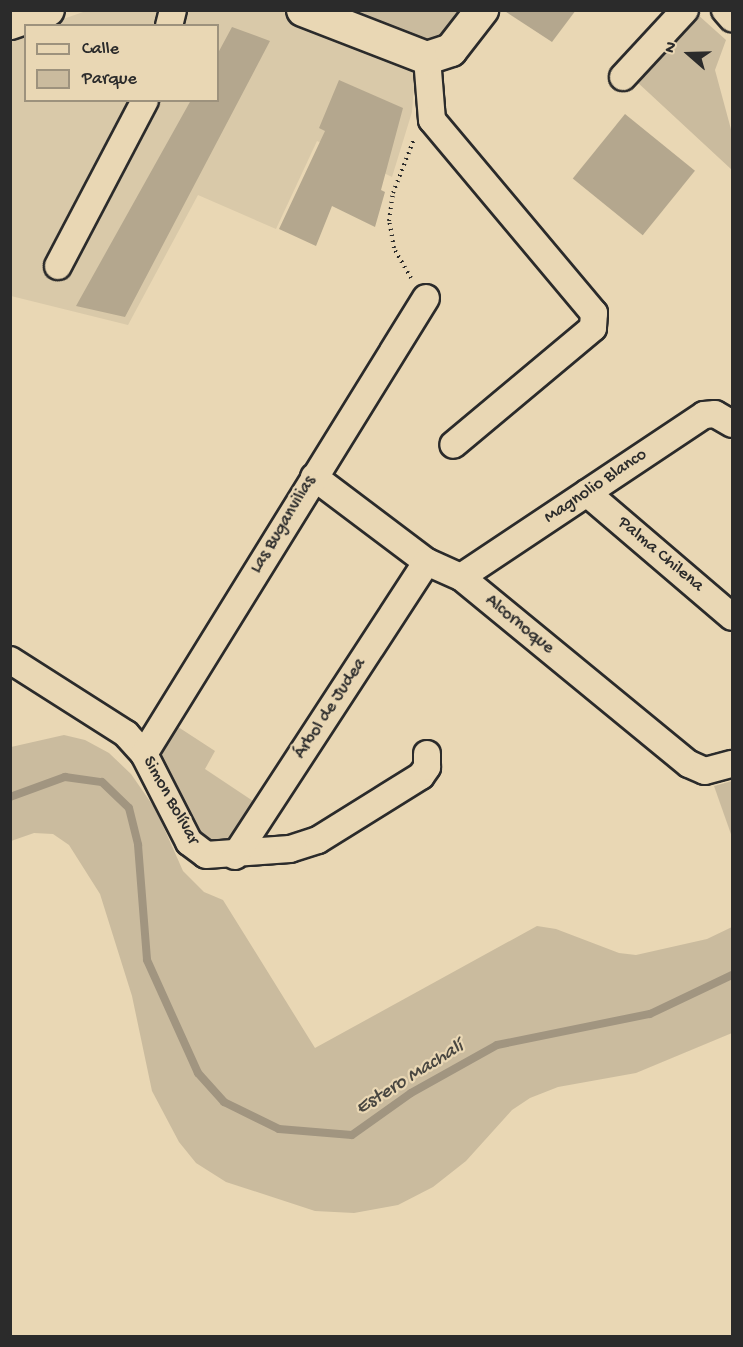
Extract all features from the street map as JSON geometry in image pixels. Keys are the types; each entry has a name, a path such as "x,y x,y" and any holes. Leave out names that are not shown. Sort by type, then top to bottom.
{"main road":[{"path":"10,23 48,10"},
{"path":"303,10 427,58 451,50 482,10"}],"street":[{"path":"623,77 685,10"},
{"path":"725,10 732,18"},
{"path":"427,58 432,120 594,312 593,328 453,445"},
{"path":"58,266 144,102"},
{"name":"Las Buganvilias","path":"144,754 426,298"},
{"name":"Magnolio Blanco","path":"461,578 704,415 715,414 732,424"},
{"name":"Alcornoque","path":"314,477 427,562 461,578 689,765 705,771 727,767"},
{"name":"Palma Chilena","path":"587,493 732,617"},
{"name":"Árbol de Judea","path":"235,856 427,562"},
{"name":"Simon Bolívar","path":"10,660 112,723 144,754 196,851 235,856 290,849 318,840 421,777 427,767 427,754"}],"path":[{"path":"416,134 393,193 389,222 394,248 426,298"}],"shaded area":[{"path":"86,11 282,11 396,57 415,72 412,112 392,177 317,141 276,229 198,195 128,325 11,296 10,39 24,33 24,102 219,102 219,24 49,24"}],"green space":[{"path":"328,11 469,11 449,37 426,46"},
{"path":"697,14 726,40 715,70 732,133 732,170 636,81"},
{"path":"172,723 215,751 205,769 256,803 231,841 207,841 200,837 160,758 158,751"},
{"path":"64,735 85,740 109,753 131,774 156,810 183,871 204,892 223,900 315,1048 537,926 556,929 619,953 636,955 707,939 732,927 732,1033 636,1073 558,1087 530,1098 512,1110 466,1161 433,1187 398,1205 354,1213 315,1211 226,1182 196,1163 179,1142 152,1091 132,996 100,894 69,845 53,834 34,833 11,841 11,747"},
{"path":"732,781 732,837 714,786"}],"building":[{"path":"503,10 576,10 552,42"},
{"path":"232,27 270,41 125,317 76,306 190,102 219,102 219,51"},
{"path":"339,80 403,108 381,190 385,192 375,227 332,206 316,246 279,229 325,131 319,128"},
{"path":"625,114 695,171 643,235 573,179"}],"waterway":[{"name":"Estero Machalí","path":"10,797 65,777 102,782 129,808 138,845 147,960 198,1073 224,1102 279,1129 352,1135 411,1093 497,1045 650,1014 732,975"}]}
